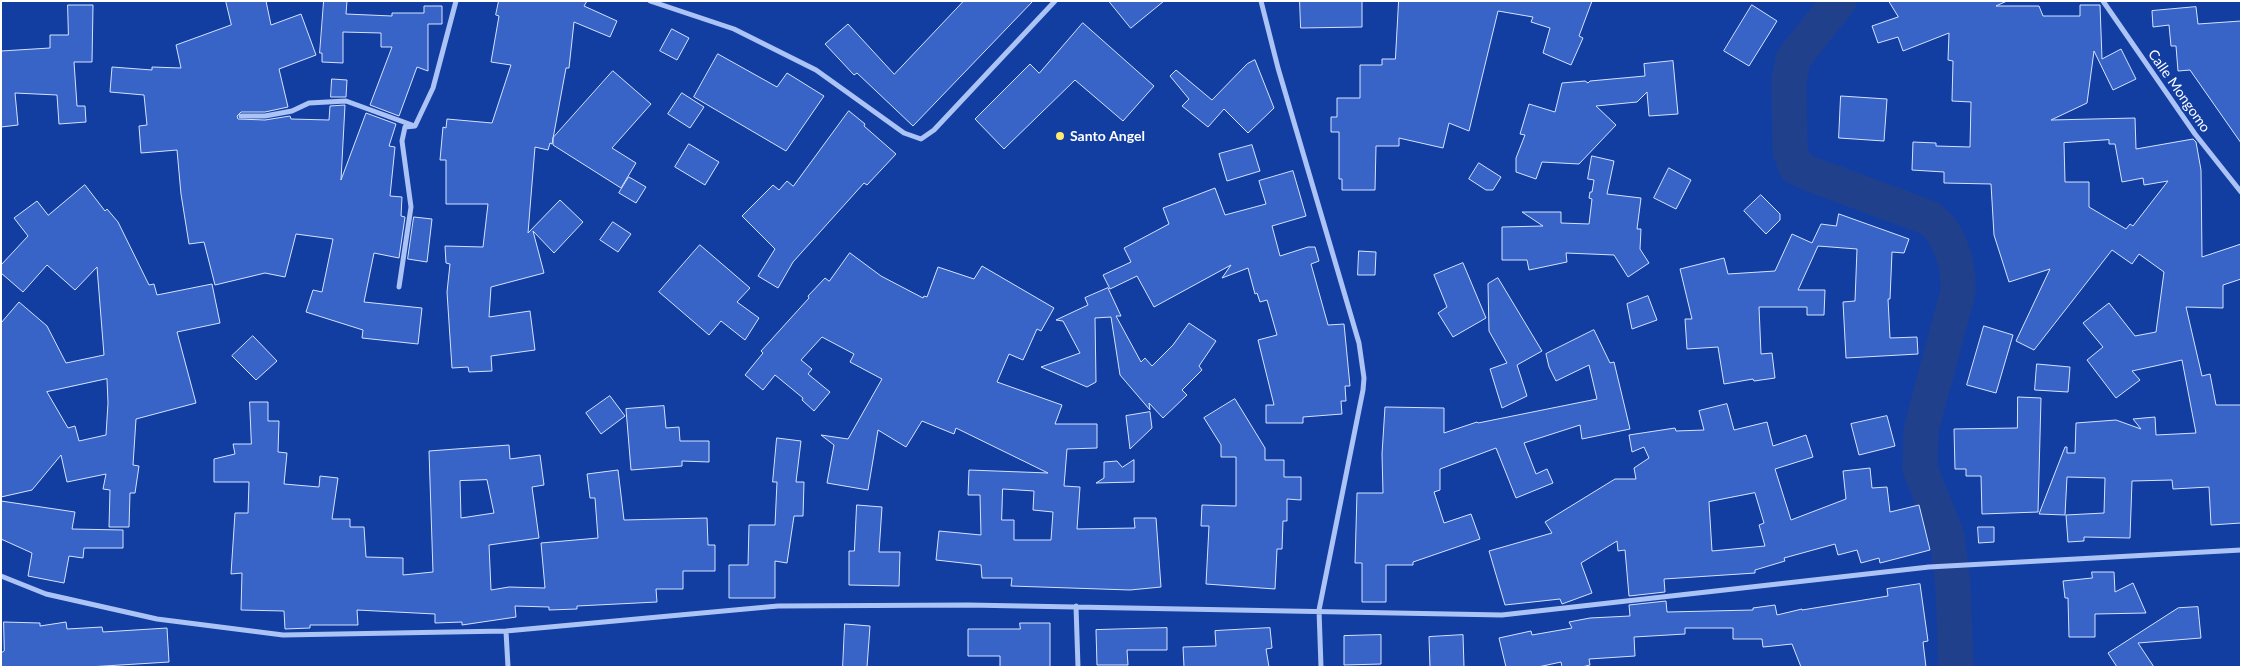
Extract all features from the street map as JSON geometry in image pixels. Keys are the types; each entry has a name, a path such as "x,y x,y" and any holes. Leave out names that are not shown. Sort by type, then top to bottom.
{"street":[{"path":"415,126 432,88 456,1"},
{"path":"650,1 734,30 816,70 904,133 921,139 934,130 1056,1"},
{"path":"1261,1 1278,68 1359,343 1364,378 1319,610 1321,667"},
{"name":"Calle Mongomo","path":"2102,1 2195,134 2241,192"},
{"path":"241,116 265,116 292,111 309,103 346,101 415,126"},
{"path":"399,287 411,207 402,141 404,127 415,126"},
{"path":"1,576 46,594 157,619 283,636 506,631 778,606 1076,606 1502,614 1929,567 2241,550"},
{"path":"1076,606 1078,667"},
{"path":"506,631 508,667"}],"building":[{"path":"226,1 266,1 271,25 301,14 316,55 279,69 288,107 265,112 241,112 237,116 238,119 265,120 290,116 291,119 329,120 330,106 345,105 341,180 366,113 396,124 389,146 395,147 390,196 402,197 401,216 405,217 399,258 374,253 364,302 422,308 418,344 362,338 363,330 306,312 313,290 322,292 333,239 296,234 285,277 265,273 215,285 204,242 189,244 181,194 177,150 141,153 139,126 147,125 144,95 110,92 112,67 152,70 152,67 181,68 176,45 231,25"},
{"path":"324,1 347,1 346,14 392,16 392,13 424,13 424,6 442,6 442,24 428,24 428,71 417,67 399,116 370,105 392,47 381,47 381,33 343,32 343,63 322,62 322,53 320,53"},
{"path":"499,1 587,1 584,6 617,21 610,37 574,22 569,68 566,68 552,144 550,143 548,150 535,147 528,233 560,200 583,222 554,253 533,231 544,273 491,287 489,317 530,311 535,350 491,356 492,371 469,372 468,367 452,368 447,292 450,264 446,263 445,246 483,247 488,204 446,204 446,160 440,160 443,127 446,128 447,119 492,123 511,65 491,62 499,16 496,15"},
{"path":"964,1 1033,1 913,126 857,73 854,75 825,44 848,24 894,74"},
{"path":"1109,1 1164,1 1131,28"},
{"path":"1300,1 1362,1 1362,27 1301,28"},
{"path":"1399,1 1592,1 1579,36 1583,38 1571,65 1543,53 1550,28 1531,22 1533,17 1498,11 1469,131 1449,123 1443,148 1399,138 1399,146 1376,146 1375,190 1342,190 1342,179 1339,179 1339,132 1331,132 1331,117 1337,117 1337,98 1360,98 1360,65 1382,65 1382,59 1395,59"},
{"path":"1889,1 2007,1 1996,6 2039,6 2043,16 2080,16 2080,5 2100,5 2102,59 2121,49 2136,79 2113,90 2094,51 2087,103 2051,120 2135,118 2136,149 2193,139 2196,142 2201,170 2202,257 2241,244 2241,279 2223,285 2223,308 2186,307 2202,376 2210,374 2216,405 2241,405 2241,523 2211,525 2209,487 2173,489 2172,480 2132,481 2130,538 2084,537 2084,541 2068,542 2066,515 2104,513 2105,478 2067,477 2065,515 2039,514 2065,447 2067,447 2067,453 2075,453 2076,423 2116,420 2141,429 2133,419 2155,417 2156,435 2196,433 2182,360 2132,371 2140,380 2116,398 2087,360 2103,347 2083,323 2109,303 2135,336 2156,332 2164,272 2139,254 2132,264 2112,250 2034,350 2016,341 2050,269 2009,282 1994,235 1991,184 1944,183 1944,172 1912,170 1913,142 1936,143 1936,146 1970,147 1971,102 1952,101 1953,61 1948,60 1949,33 1903,51 1898,37 1878,43 1872,26 1898,17","holes":["2109,140 2109,144 2115,144 2122,182 2143,178 2144,185 2168,181 2133,226 2130,224 2126,229 2089,207 2089,182 2065,182 2064,143"]},
{"path":"68,5 93,5 92,62 74,62 77,106 85,106 86,122 59,124 57,95 15,93 18,125 1,127 1,51 50,48 50,35 68,35"},
{"path":"1752,5 1777,21 1749,66 1724,51"},
{"path":"2196,7 2198,24 2241,21 2241,143 2190,70 2178,71 2176,46 2171,46 2169,25 2153,27 2152,11"},
{"path":"1083,23 1154,86 1123,121 1075,80 1004,149 975,119 1030,64 1039,73"},
{"path":"672,29 689,38 677,60 660,51"},
{"path":"718,54 777,87 787,73 824,96 786,151 694,97"},
{"path":"1255,60 1274,108 1248,133 1224,109 1208,127 1182,106 1189,99 1170,76 1176,70 1212,100 1247,64"},
{"path":"1673,61 1678,114 1649,116 1647,92 1637,102 1596,106 1616,125 1579,164 1542,162 1536,179 1516,172 1516,158 1525,135 1520,134 1529,104 1555,112 1562,83 1585,81 1588,83 1590,81 1645,76 1644,64"},
{"path":"613,71 651,104 612,148 636,163 621,188 553,145 553,138"},
{"path":"332,79 347,80 346,97 331,97"},
{"path":"682,93 704,107 690,128 668,114"},
{"path":"1841,96 1887,99 1884,141 1839,138"},
{"path":"849,111 896,154 867,185 864,183 793,262 778,288 758,276 775,249 742,216 773,185 779,190 787,181 793,186"},
{"path":"689,144 719,162 705,185 675,167"},
{"path":"1252,145 1260,171 1227,181 1219,154"},
{"path":"1592,156 1614,161 1607,194 1641,198 1637,229 1641,229 1640,249 1649,263 1628,277 1614,255 1566,253 1567,262 1529,270 1527,260 1502,260 1502,227 1543,226 1522,212 1561,212 1561,223 1589,224 1592,199 1589,198 1594,180 1588,179"},
{"path":"1479,163 1501,177 1493,190 1486,190 1469,179"},
{"path":"1669,168 1691,180 1676,209 1654,198"},
{"path":"1293,171 1306,216 1272,226 1280,256 1308,247 1315,247 1319,261 1311,264 1328,325 1344,324 1350,386 1345,386 1346,401 1341,401 1342,414 1303,417 1303,423 1266,423 1266,405 1274,405 1258,340 1277,335 1267,300 1260,302 1257,293 1255,294 1248,268 1222,278 1231,265 1154,307 1137,276 1110,289 1103,275 1131,262 1124,248 1169,224 1163,208 1215,188 1225,215 1266,204 1259,181"},
{"path":"629,177 646,187 636,203 619,193"},
{"path":"85,185 105,211 107,209 118,222 149,285 154,284 157,295 212,284 220,323 177,332 196,403 136,419 133,465 139,466 135,493 130,493 129,527 109,527 110,490 103,489 106,474 67,482 61,455 32,490 1,497 1,323 19,302 47,326 66,363 104,355 97,267 75,290 47,265 23,292 1,273 1,265 28,236 14,218 37,201 48,215","holes":["107,379 106,435 79,441 75,426 68,428 47,392"]},
{"path":"1761,195 1780,214 1780,220 1766,234 1744,211"},
{"path":"1839,214 1909,239 1904,253 1892,252 1890,299 1888,299 1890,338 1917,337 1918,354 1846,358 1843,302 1855,301 1857,249 1818,246 1798,290 1825,290 1824,315 1807,315 1807,307 1759,307 1761,354 1772,353 1775,378 1754,381 1753,379 1724,384 1718,347 1687,349 1685,319 1692,319 1680,269 1724,258 1728,274 1775,271 1792,234 1812,243 1821,224 1836,226"},
{"path":"414,217 432,219 427,262 408,259"},
{"path":"613,222 631,234 618,252 600,240"},
{"path":"700,245 750,288 737,302 759,318 745,340 721,321 709,335 659,292"},
{"path":"1359,251 1376,252 1375,275 1358,275"},
{"path":"850,253 881,276 923,298 924,296 927,297 938,267 974,279 982,266 1054,308 1041,331 1037,329 1023,360 1009,354 997,382 1062,405 1055,424 1097,424 1097,448 1067,449 1064,486 1080,487 1077,529 1135,528 1134,518 1156,518 1161,587 1130,590 1011,586 1012,578 982,578 981,565 936,560 939,531 981,535 980,495 968,495 969,470 1048,473 956,428 954,434 922,421 906,447 878,430 868,490 827,483 834,445 821,435 848,439 882,379 850,362 854,354 822,337 801,360 812,369 808,374 830,392 814,411 802,400 803,398 775,375 763,390 745,375 763,353 761,351 809,298 808,296 825,278 829,281","holes":["1003,489 1034,491 1033,510 1053,512 1051,540 1014,540 1014,520 1002,520"]},
{"path":"1463,263 1486,318 1453,337 1438,313 1447,307 1434,275"},
{"path":"1498,278 1542,351 1517,365 1527,396 1502,408 1490,369 1507,363 1489,331 1488,284"},
{"path":"1108,288 1121,316 1116,316 1141,362 1145,358 1152,366 1173,345 1189,323 1216,341 1199,366 1202,370 1182,390 1187,395 1163,418 1149,403 1150,410 1120,375 1111,317 1095,318 1096,382 1087,387 1041,367 1080,353 1063,321 1056,320 1088,305 1085,298"},
{"path":"1648,296 1657,320 1632,329 1627,304"},
{"path":"1984,326 2013,335 1996,393 1967,385"},
{"path":"1594,330 1610,363 1614,362 1630,429 1582,439 1580,425 1524,443 1536,474 1547,469 1553,483 1516,498 1496,448 1440,469 1440,490 1434,492 1444,523 1471,514 1480,539 1413,562 1413,565 1386,565 1386,602 1362,602 1362,563 1355,563 1357,493 1383,493 1382,454 1385,407 1444,408 1444,433 1477,422 1597,399 1589,365 1556,381 1549,367 1546,354"},
{"path":"253,336 277,361 256,380 232,356"},
{"path":"2037,364 2070,367 2068,392 2035,390"},
{"path":"610,396 625,416 601,434 586,413"},
{"path":"2018,397 2041,398 2038,512 1982,514 1981,476 1966,476 1966,469 1955,469 1954,429 2017,428"},
{"path":"1235,399 1265,448 1265,460 1284,460 1284,477 1301,477 1301,500 1287,499 1287,521 1283,521 1282,549 1277,549 1275,589 1206,584 1209,526 1201,526 1202,505 1236,506 1236,457 1221,457 1221,445 1204,418"},
{"path":"250,402 268,402 268,421 279,421 278,452 287,453 284,484 319,487 320,476 338,478 332,519 350,519 350,527 364,527 366,557 403,558 403,575 433,572 429,451 509,445 510,459 540,455 544,485 532,487 539,538 489,545 491,590 509,587 545,588 541,543 598,538 595,498 590,498 587,474 618,470 624,520 707,518 708,545 715,545 715,571 683,571 683,589 656,589 657,602 577,606 577,609 549,610 549,607 515,606 516,617 462,625 462,622 435,623 435,614 357,610 358,625 310,625 310,628 285,629 284,611 241,610 242,573 231,574 235,513 248,513 249,482 214,482 214,459 235,454 233,444 251,444","holes":["487,480 494,513 461,518 460,481"]},
{"path":"1727,404 1734,430 1767,422 1773,446 1806,435 1813,457 1775,469 1791,520 1846,499 1843,471 1870,468 1872,488 1887,487 1890,512 1919,505 1930,550 1880,563 1879,558 1861,563 1857,550 1838,555 1835,544 1784,558 1785,561 1755,570 1755,573 1664,579 1665,592 1629,596 1625,550 1618,551 1617,541 1581,563 1592,593 1562,604 1560,599 1505,605 1489,551 1552,533 1545,522 1615,479 1636,479 1634,468 1649,458 1644,447 1632,452 1629,435 1675,428 1676,431 1704,430 1699,411","holes":["1755,493 1764,523 1759,525 1765,546 1712,551 1709,502"]},
{"path":"664,406 666,428 679,427 680,441 709,441 709,462 682,461 682,466 631,470 626,409"},
{"path":"1150,412 1152,428 1130,449 1126,416"},
{"path":"1887,416 1895,446 1859,455 1851,424"},
{"path":"777,438 801,441 796,482 804,482 803,516 794,516 787,563 775,561 775,598 729,598 729,565 748,565 749,525 775,525 777,482 773,482"},
{"path":"1134,460 1134,482 1096,483 1104,478 1104,462 1117,461 1122,467"},
{"path":"1,501 75,512 72,529 123,530 123,548 84,548 83,558 69,556 64,583 28,576 32,553 1,539"},
{"path":"857,505 882,507 879,552 900,552 899,586 849,585 849,551 854,551"},
{"path":"1978,527 1994,527 1994,542 1979,543"},
{"path":"2092,572 2114,572 2115,592 2133,583 2146,613 2095,614 2095,637 2069,637 2068,598 2065,598 2063,581 2092,578"},
{"path":"1920,584 1928,641 1923,642 1926,667 1801,667 1792,644 1763,647 1762,639 1733,639 1733,628 1685,628 1685,634 1634,637 1635,656 1589,659 1590,665 1582,667 1562,667 1561,662 1538,667 1506,667 1499,638 1531,631 1532,635 1572,628 1569,622 1590,618 1630,616 1629,605 1666,601 1667,612 1753,610 1753,608 1775,605 1777,615 1802,609 1888,596 1887,589"},
{"path":"2198,607 2201,638 2138,643 2154,667 2117,667 2108,653 2178,608"},
{"path":"4,622 40,623 40,626 66,622 67,629 102,627 103,632 167,628 169,662 88,667 1,667 1,653 4,651"},
{"path":"1020,623 1050,623 1050,667 1000,667 1000,656 968,656 968,629 1020,629"},
{"path":"845,624 870,626 867,667 843,667"},
{"path":"1167,628 1167,650 1127,650 1128,665 1097,665 1096,630"},
{"path":"1270,628 1272,648 1266,649 1269,667 1184,667 1183,647 1216,646 1215,631"},
{"path":"1381,635 1381,664 1344,665 1344,636"},
{"path":"1463,635 1464,667 1430,667 1429,637"}],"waterway":[{"path":"1839,1 1793,59 1789,81 1790,151 1796,167 1808,173 1929,218 1943,232 1952,251 1957,272 1958,292 1921,430 1920,469 1947,536 1953,585 1956,667"}],"place":[{"name":"Santo Angel","path":"1060,136"}]}
